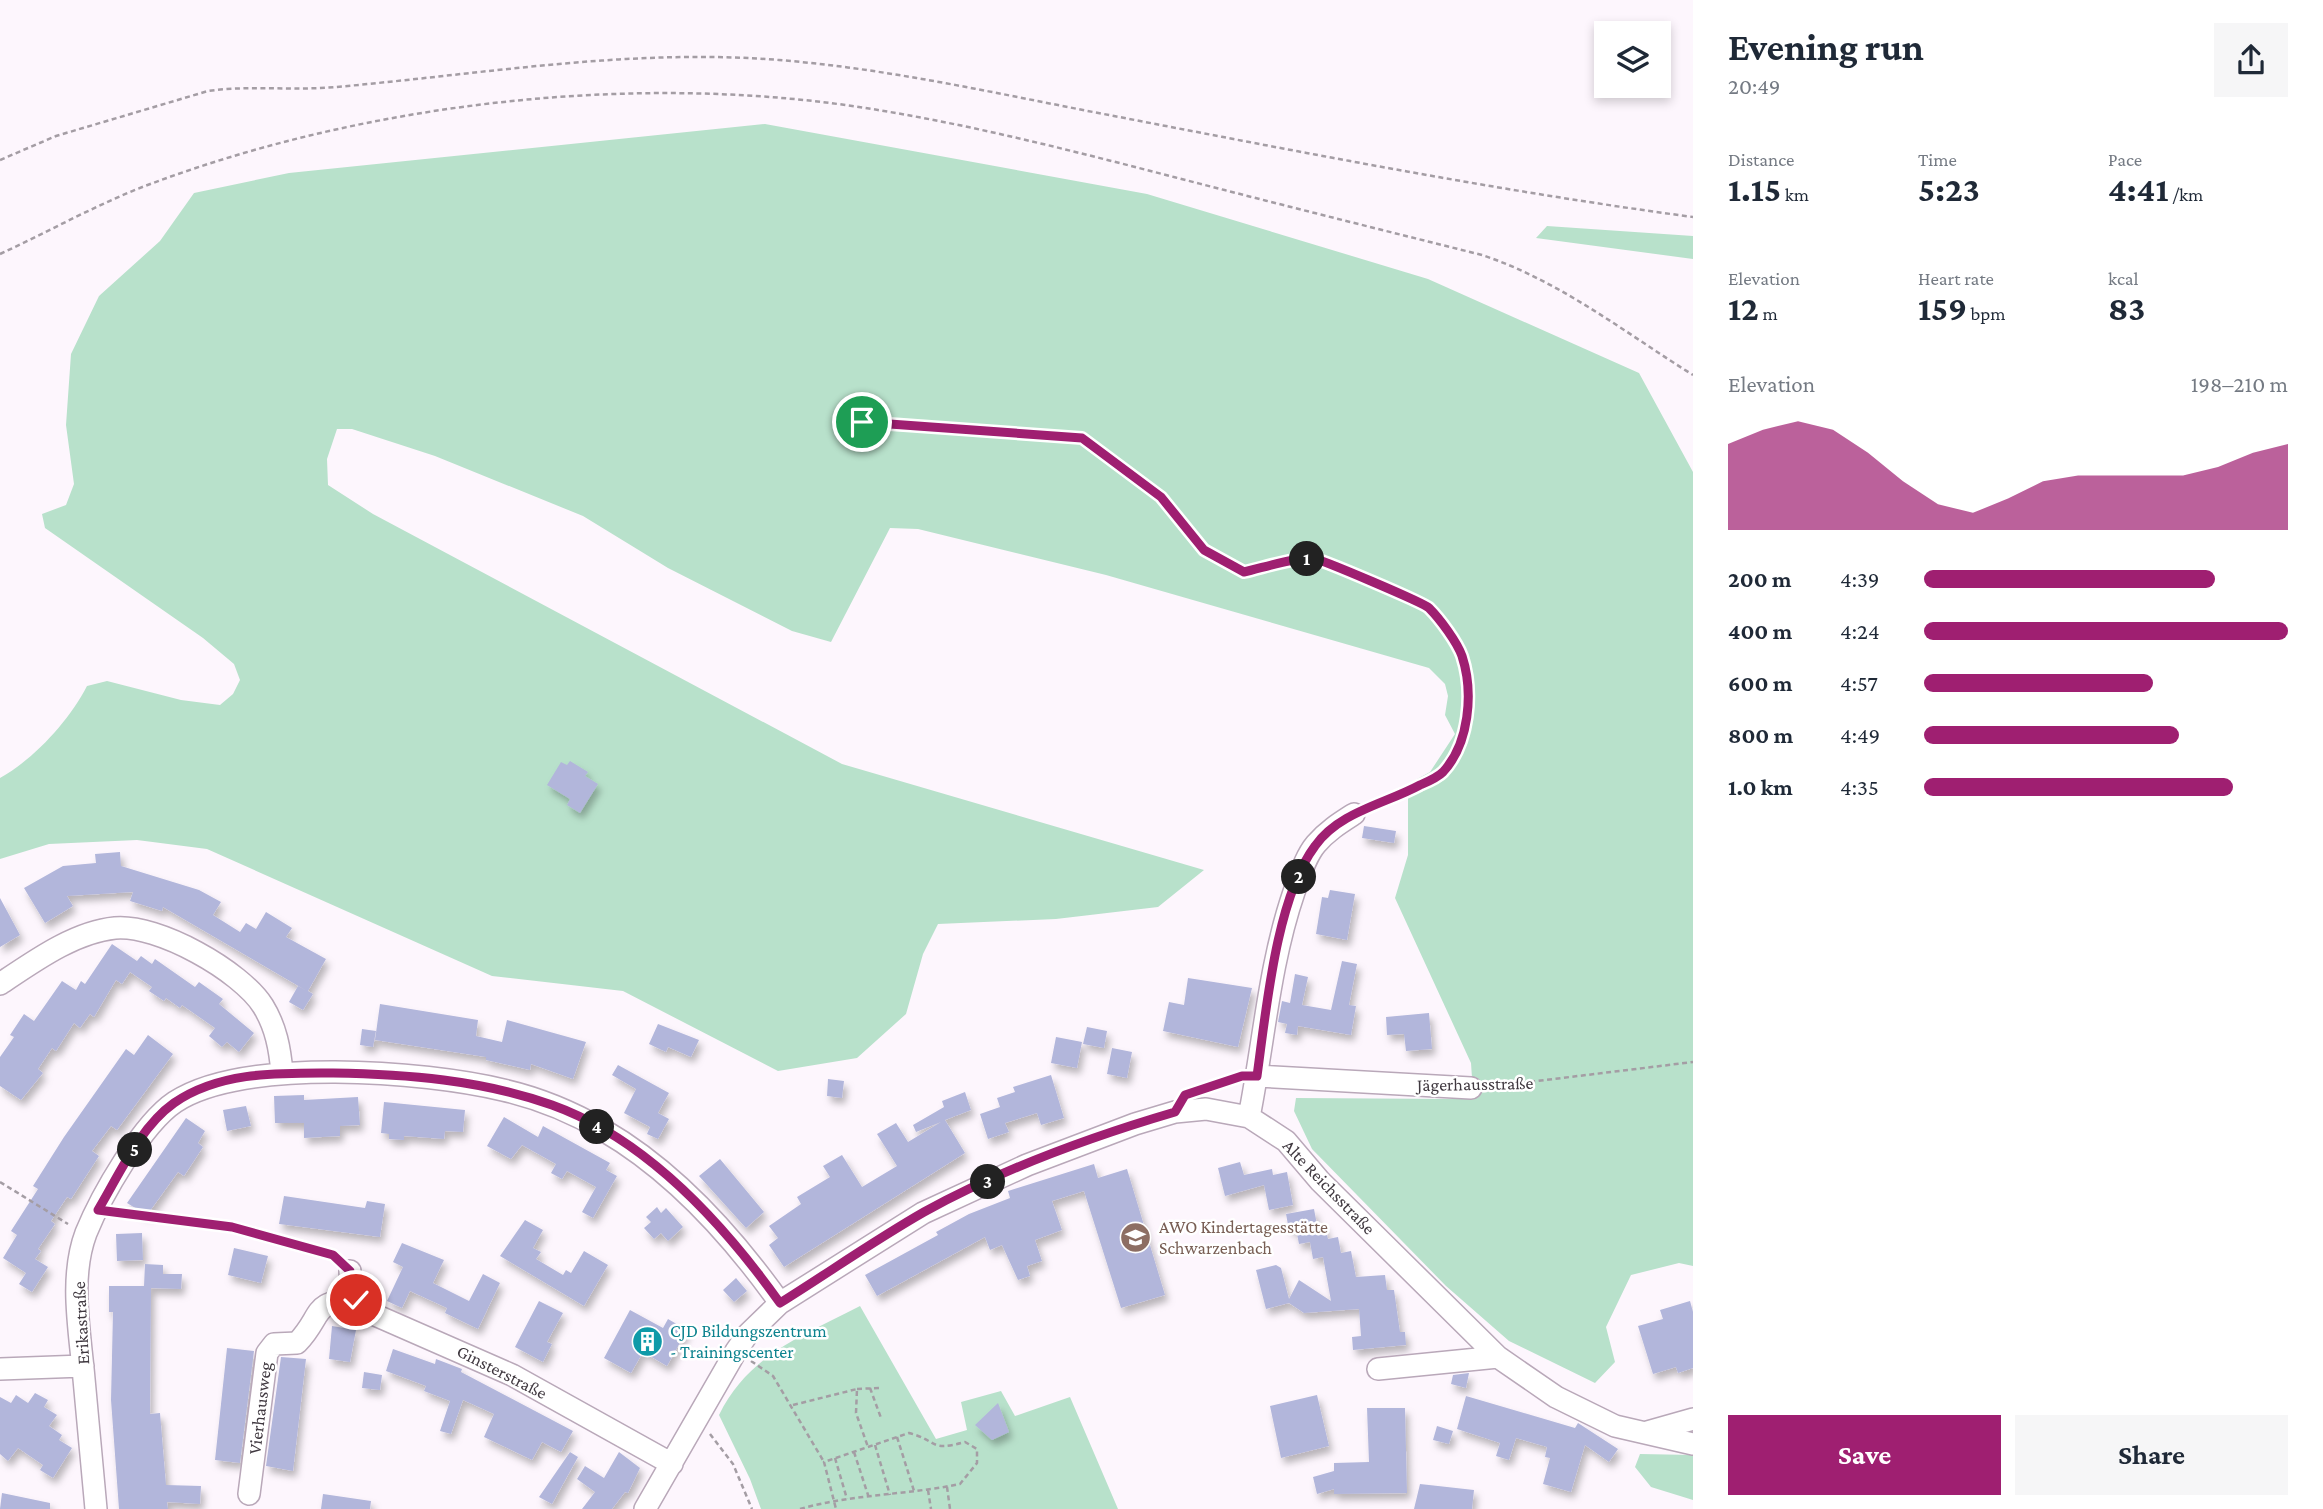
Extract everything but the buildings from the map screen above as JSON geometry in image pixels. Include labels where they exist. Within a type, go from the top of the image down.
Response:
[{"type":"street","points":[[1249,1117],[1270,978],[1283,922],[1301,872],[1314,846],[1331,829],[1354,814]]},
{"type":"street","points":[[0,984],[64,945],[115,928],[139,930],[172,941],[244,983],[262,1005],[274,1028],[282,1073]]},
{"type":"street","name":"Erikastraße","points":[[96,1509],[77,1297],[78,1262],[86,1233],[149,1129],[173,1104],[199,1089],[237,1077],[282,1073],[444,1080],[503,1090],[554,1105],[604,1130],[652,1163],[720,1227],[780,1303]]},
{"type":"street","name":"Jägerhausstraße","points":[[1257,1076],[1471,1088]]},
{"type":"street","name":"Alte Reichsstraße","points":[[645,1509],[736,1351],[747,1335],[780,1303],[923,1213],[1027,1165],[1175,1112],[1206,1109],[1249,1117],[1286,1141],[1320,1181],[1498,1357],[1556,1396],[1615,1426],[1693,1444]]},
{"type":"street","points":[[350,1271],[351,1289],[356,1300]]},
{"type":"street","name":"Ginsterstraße","points":[[356,1300],[366,1311],[512,1375],[672,1464]]},
{"type":"street","name":"Vierhausweg","points":[[249,1494],[267,1353],[274,1344],[297,1343],[309,1331],[319,1310],[330,1301],[356,1300]]},
{"type":"street","points":[[1378,1369],[1498,1357]]},
{"type":"street","points":[[0,1369],[83,1366]]},
{"type":"street","points":[[1641,1434],[1693,1419]]},
{"type":"path","points":[[0,160],[56,136],[208,91],[234,87],[331,88],[642,56],[698,55],[780,60],[884,72],[1480,186],[1693,217]]},
{"type":"path","points":[[0,254],[150,184],[233,157],[360,122],[492,104],[623,94],[707,94],[877,109],[1064,149],[1482,255],[1531,274],[1583,302],[1693,376]]},
{"type":"path","points":[[862,422],[1082,438],[1161,497],[1204,550],[1244,572],[1312,558],[1428,606],[1462,656],[1469,706],[1461,744],[1442,774],[1401,796],[1354,814]]},
{"type":"path","name":"Jägerhausstraße","points":[[1471,1088],[1520,1086],[1693,1062]]},
{"type":"path","points":[[1196,1091],[1242,1076],[1257,1076]]},
{"type":"path","points":[[0,1182],[86,1233]]},
{"type":"path","points":[[98,1210],[232,1227],[333,1255],[350,1271]]},
{"type":"path","points":[[736,1351],[773,1376],[792,1405],[824,1462],[836,1509]]},
{"type":"path","points":[[870,1388],[881,1419]]},
{"type":"path","points":[[792,1405],[857,1389],[879,1388]]},
{"type":"path","points":[[857,1389],[856,1412],[869,1447]]},
{"type":"path","points":[[697,1422],[718,1442],[733,1464],[752,1509]]},
{"type":"path","points":[[800,1509],[834,1499],[890,1496],[960,1484],[977,1463],[977,1449],[965,1442],[943,1448],[935,1447],[922,1437],[909,1433],[824,1462]]},
{"type":"path","points":[[897,1437],[914,1492]]},
{"type":"path","points":[[875,1445],[890,1496]]},
{"type":"path","points":[[854,1452],[869,1498]]},
{"type":"path","points":[[835,1458],[847,1499]]},
{"type":"path","points":[[947,1487],[950,1509]]},
{"type":"path","points":[[928,1490],[931,1509]]},
{"type":"green space","points":[[765,124],[1147,194],[1428,279],[1639,373],[1693,472],[1693,1266],[1679,1263],[1631,1275],[1606,1327],[1615,1362],[1595,1383],[1509,1341],[1446,1286],[1312,1149],[1294,1111],[1296,1098],[1455,1099],[1473,1093],[1471,1063],[1395,898],[1408,855],[1408,784],[1430,772],[1455,734],[1445,715],[1448,696],[1445,684],[1429,668],[1106,575],[918,529],[890,528],[831,642],[792,631],[668,568],[583,516],[435,456],[352,429],[337,429],[327,459],[328,485],[373,514],[842,764],[1204,870],[1158,907],[1056,919],[938,924],[923,954],[906,1014],[857,1058],[778,1071],[623,991],[492,976],[207,849],[137,840],[49,844],[0,859],[0,778],[25,761],[50,738],[87,686],[107,681],[181,700],[220,705],[233,694],[240,680],[234,664],[203,638],[45,528],[42,514],[66,505],[74,484],[66,425],[71,354],[99,296],[160,241],[194,193],[289,173]]},
{"type":"green space","points":[[1547,226],[1693,236],[1693,259],[1536,238]]},
{"type":"green space","points":[[860,1306],[936,1439],[967,1430],[961,1402],[1001,1391],[1015,1416],[1070,1397],[1118,1509],[761,1509],[750,1479],[719,1415],[731,1394],[762,1362],[798,1338]]},
{"type":"green space","points":[[1640,1454],[1693,1455],[1693,1500],[1651,1487],[1635,1467]]},
{"type":"place","name":"AWO Kindertagesstätte Schwarzenbach","points":[[1136,1237]]},
{"type":"place","name":"CJD Bildungszentrum - Trainingscenter","points":[[647,1341]]},
{"type":"route","points":[[356,1300],[351,1289],[350,1271],[333,1255],[232,1227],[98,1210],[149,1129],[173,1104],[199,1089],[237,1077],[282,1073],[341,1073],[444,1080],[503,1090],[554,1105],[604,1130],[652,1163],[720,1227],[780,1303],[923,1213],[969,1190],[1135,1124],[1175,1112],[1185,1095],[1242,1076],[1257,1076],[1270,978],[1283,922],[1301,872],[1314,846],[1331,829],[1354,814],[1401,796],[1442,774],[1461,744],[1469,706],[1462,656],[1428,606],[1312,558],[1244,572],[1204,550],[1161,497],[1082,438],[862,422]]}]
